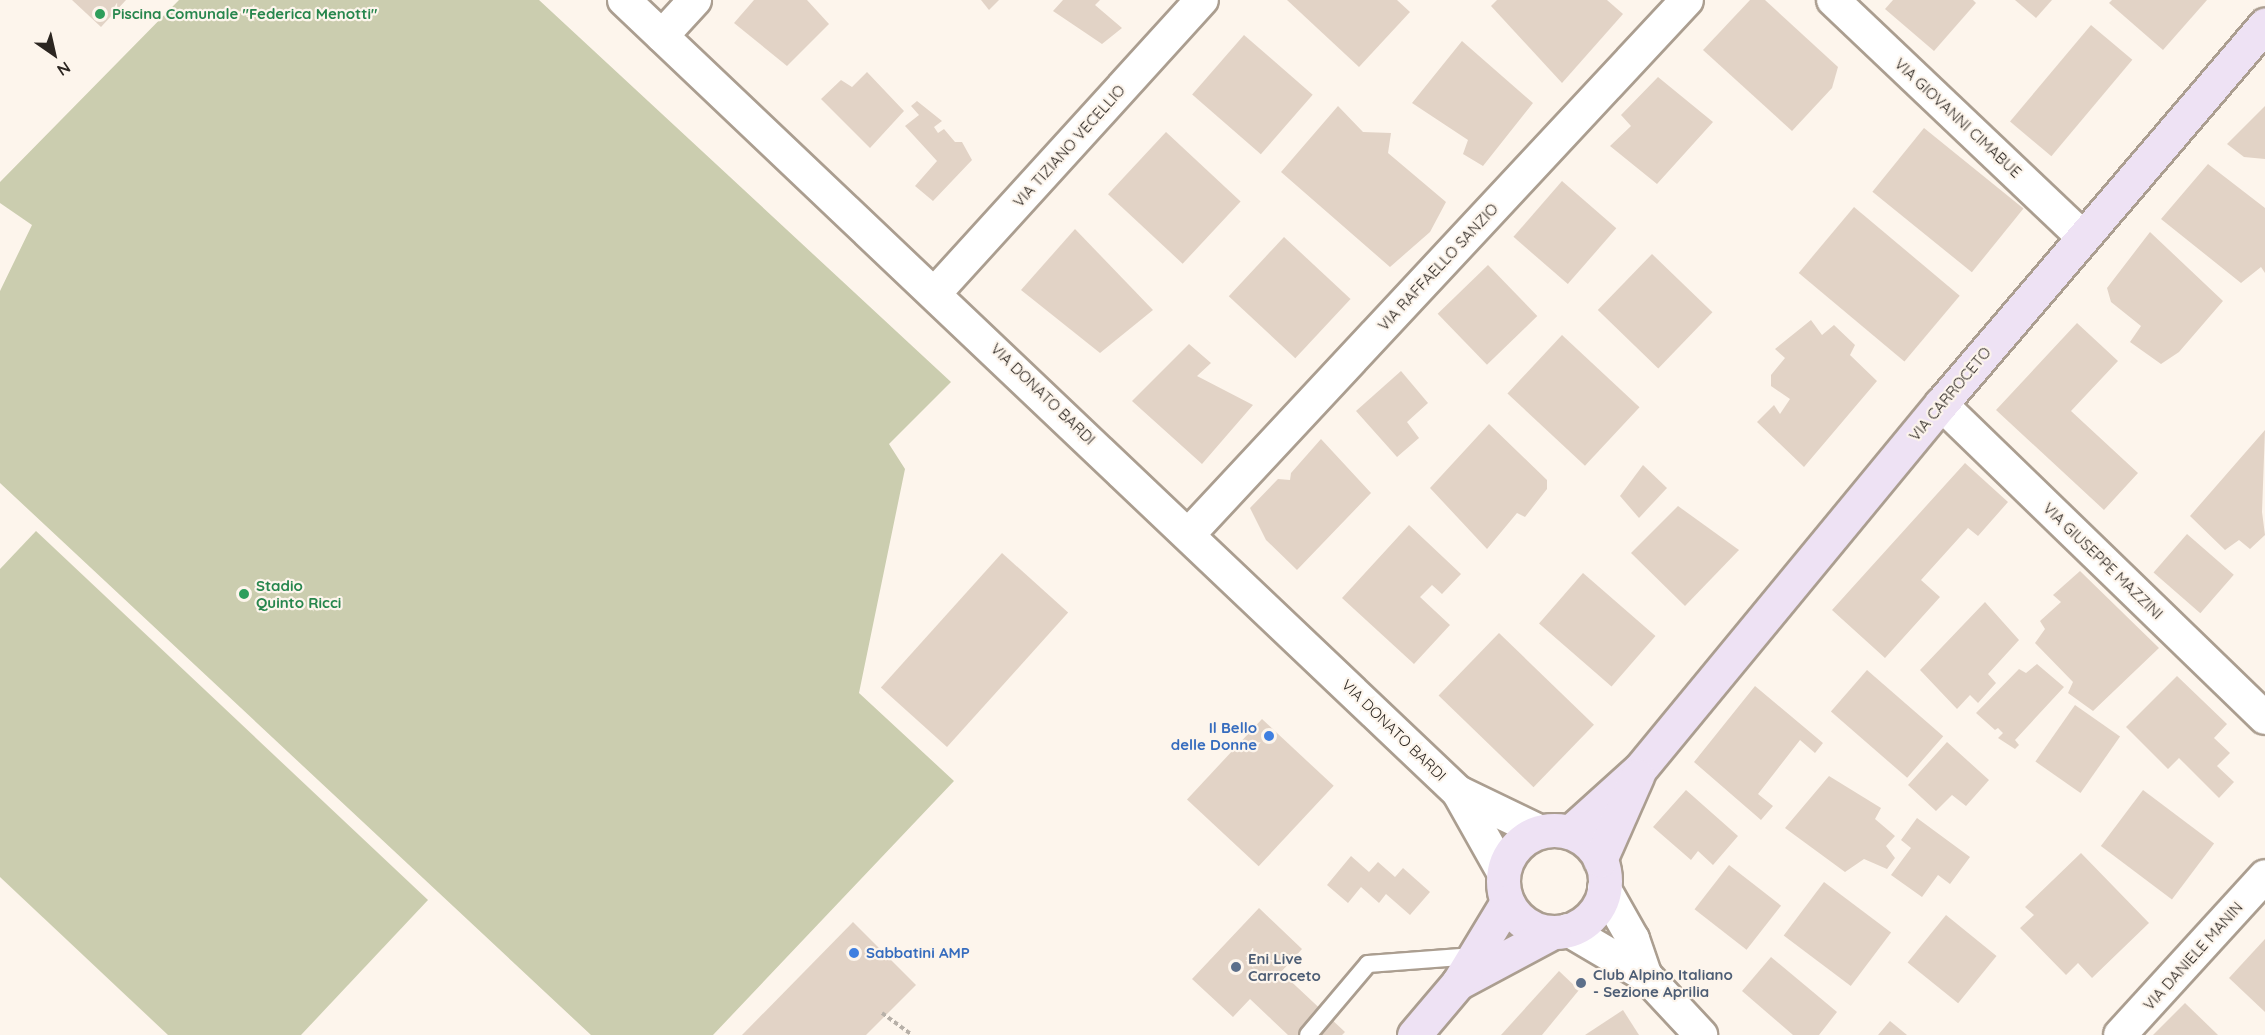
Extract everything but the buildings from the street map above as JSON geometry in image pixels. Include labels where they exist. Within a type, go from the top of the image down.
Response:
[{"type":"street","name":"VIA DONATO BARDI","points":[[624,0],[936,292],[1458,792],[1505,887]]},
{"type":"street","points":[[662,36],[695,0]]},
{"type":"street","name":"VIA TIZIANO VECELLIO","points":[[936,292],[1202,0]]},
{"type":"street","name":"VIA RAFFAELLO SANZIO","points":[[1189,534],[1687,0]]},
{"type":"street","name":"VIA GIOVANNI CIMABUE","points":[[1833,0],[2083,237]]},
{"type":"street","name":"VIA CARROCETO","points":[[1555,832],[1640,769],[1941,404],[2265,24]]},
{"type":"street","name":"VIA GIUSEPPE MAZZINI","points":[[1941,404],[2263,712]]},
{"type":"street","name":"VIA CARROCETO","points":[[1602,874],[1640,769]]},
{"type":"street","name":"VIA DONATO BARDI","points":[[1458,792],[1555,832]]},
{"type":"street","points":[[1413,1035],[1466,969],[1505,887],[1517,846],[1555,832],[1593,848],[1602,874],[1633,939],[1646,976],[1683,1022],[1701,1035]]},
{"type":"street","points":[[1466,969],[1561,931],[1593,914],[1602,874]]},
{"type":"street","name":"VIA DANIELE MANIN","points":[[2120,1035],[2265,876]]},
{"type":"street","points":[[1505,887],[1525,924],[1561,931],[1646,976]]},
{"type":"lane","points":[[1308,1035],[1368,964],[1466,969]]},
{"type":"path","points":[[882,1013],[912,1035]]},
{"type":"green space","name":"Stadio Quinto Ricci","points":[[179,0],[539,0],[951,382],[889,444],[905,469],[859,693],[954,781],[713,1035],[591,1035],[0,483],[0,291],[32,225],[0,203],[0,182]]},
{"type":"green space","points":[[36,531],[428,900],[301,1035],[168,1035],[0,877],[0,569]]},
{"type":"place","name":"Piscina Comunale \"Federica Menotti\"","points":[[100,14]]},
{"type":"place","name":"Stadio Quinto Ricci","points":[[244,594]]},
{"type":"place","name":"Il Bello delle Donne","points":[[1269,736]]},
{"type":"place","name":"Sabbatini AMP","points":[[854,953]]},
{"type":"place","name":"Eni Live Carroceto","points":[[1236,967]]},
{"type":"place","name":"Club Alpino Italiano - Sezione Aprilia","points":[[1581,983]]}]
